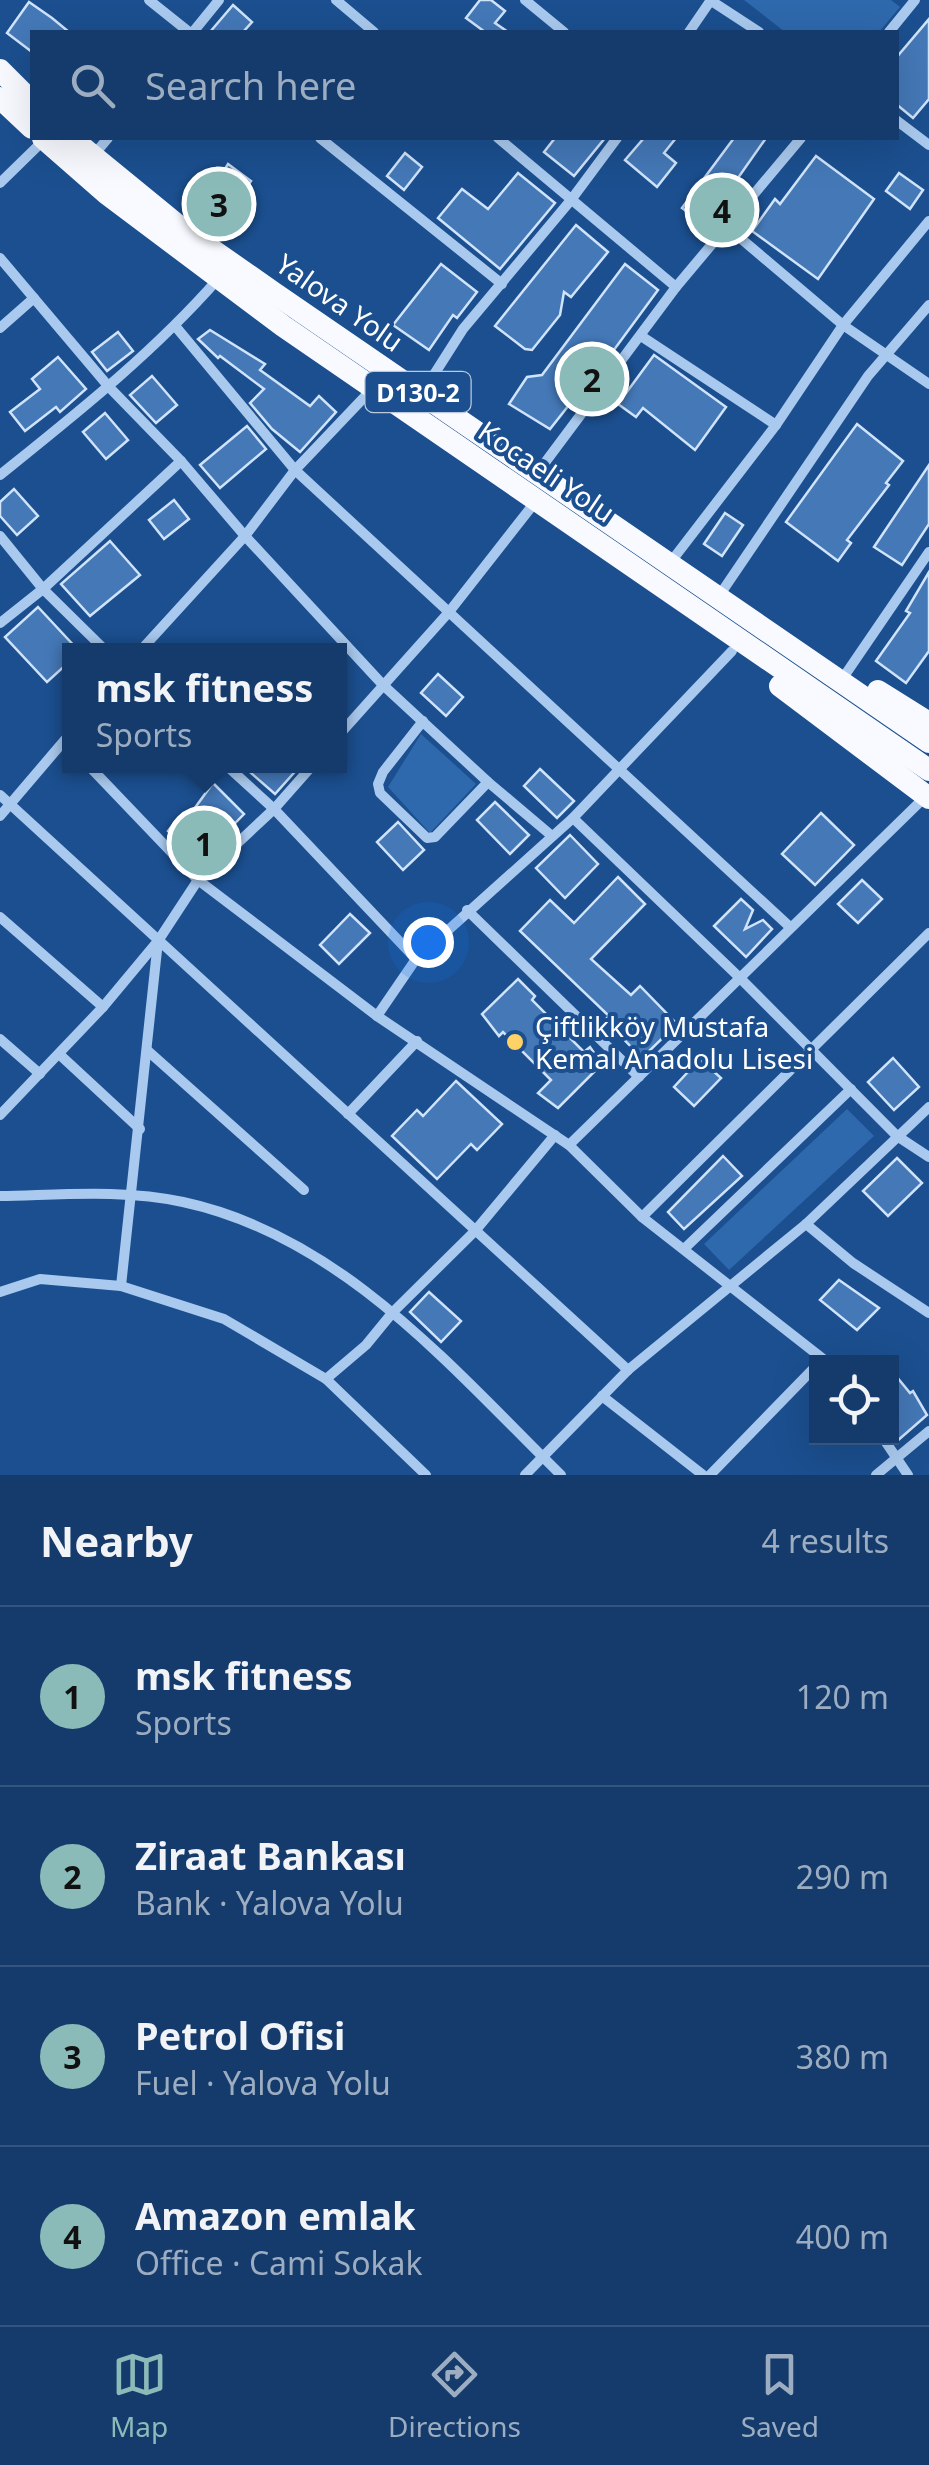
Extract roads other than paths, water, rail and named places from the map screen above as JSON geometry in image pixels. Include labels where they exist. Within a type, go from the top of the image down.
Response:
[{"type":"highway","points":[[0,70],[30,100]]},
{"type":"highway","name":"Kocaeli̇ Yolu","points":[[0,98],[30,126]]},
{"type":"highway","name":"Kocaeli̇ Yolu","points":[[46,140],[107,194],[218,279],[929,770]]},
{"type":"highway","name":"Yalova Yolu","points":[[73,140],[181,228],[538,472],[717,600],[929,742]]},
{"type":"highway","points":[[634,567],[732,651],[927,797]]},
{"type":"highway","points":[[773,636],[847,672],[929,723]]},
{"type":"street","points":[[149,0],[188,30]]},
{"type":"street","points":[[193,30],[220,0]]},
{"type":"street","points":[[336,0],[372,30]]},
{"type":"street","points":[[525,0],[562,30]]},
{"type":"street","points":[[691,30],[711,0],[755,30]]},
{"type":"street","points":[[891,30],[914,0]]},
{"type":"street","points":[[899,122],[929,145]]},
{"type":"street","points":[[0,183],[36,140]]},
{"type":"street","points":[[92,157],[106,140]]},
{"type":"street","points":[[322,140],[502,284]]},
{"type":"street","points":[[500,140],[676,287]]},
{"type":"street","points":[[421,395],[463,330],[616,140]]},
{"type":"street","points":[[538,472],[676,287],[800,140]]},
{"type":"street","points":[[669,564],[776,425],[844,324],[929,221]]},
{"type":"street","points":[[726,226],[844,324],[929,384]]},
{"type":"street","points":[[0,258],[109,387],[345,643]]},
{"type":"street","points":[[0,474],[109,387],[176,327],[218,279]]},
{"type":"street","points":[[0,328],[34,298]]},
{"type":"street","points":[[717,600],[886,354],[929,306]]},
{"type":"street","points":[[176,327],[296,470],[790,927]]},
{"type":"street","points":[[642,336],[776,425]]},
{"type":"street","points":[[147,643],[245,536],[296,470],[374,388]]},
{"type":"street","points":[[0,623],[44,589],[181,461]]},
{"type":"street","points":[[347,726],[449,612],[537,501]]},
{"type":"street","points":[[0,536],[44,589],[98,643]]},
{"type":"street","points":[[847,672],[929,552]]},
{"type":"street","points":[[347,645],[488,782],[552,836]]},
{"type":"street","points":[[377,1016],[416,958],[573,818],[732,651]]},
{"type":"street","points":[[423,721],[383,772],[378,784],[380,794],[427,838],[435,838],[488,782]]},
{"type":"street","points":[[0,816],[62,747]]},
{"type":"street","points":[[96,773],[198,880],[377,1016],[568,1145],[642,1217],[814,1355]]},
{"type":"street","points":[[234,773],[274,809],[416,958]]},
{"type":"street","points":[[0,1115],[158,941],[198,880],[274,809],[306,773]]},
{"type":"street","points":[[0,795],[628,1370]]},
{"type":"street","points":[[568,1145],[927,797]]},
{"type":"street","points":[[573,818],[812,1048],[897,1136],[929,1157]]},
{"type":"street","points":[[467,910],[640,1078]]},
{"type":"street","points":[[0,917],[103,1006]]},
{"type":"street","points":[[642,1217],[929,933]]},
{"type":"street","points":[[121,1286],[158,941]]},
{"type":"street","points":[[0,1039],[40,1074]]},
{"type":"street","points":[[348,1114],[416,1041]]},
{"type":"street","points":[[148,1051],[304,1190]]},
{"type":"street","points":[[59,1054],[140,1129]]},
{"type":"street","points":[[685,1248],[851,1088]]},
{"type":"street","points":[[525,1475],[628,1370],[806,1224],[929,1107]]},
{"type":"street","points":[[326,1379],[366,1346],[392,1312],[475,1231],[555,1135]]},
{"type":"street","points":[[0,1196],[132,1194],[185,1202],[270,1232],[347,1278],[392,1312],[561,1475]]},
{"type":"street","points":[[806,1224],[853,1263],[929,1312]]},
{"type":"street","points":[[0,1292],[40,1279],[121,1286],[224,1318],[326,1379],[426,1475]]},
{"type":"street","points":[[602,1396],[707,1475],[809,1375]]},
{"type":"street","points":[[876,1475],[929,1431]]},
{"type":"street","points":[[888,1445],[908,1475]]},
{"type":"place","name":"Petrol Ofisi","points":[[219,204]]},
{"type":"place","name":"Amazon emlak","points":[[722,210]]},
{"type":"place","name":"Ziraat Bankası","points":[[592,379]]},
{"type":"place","name":"msk fitness","points":[[204,843]]},
{"type":"place","name":"Çiftlikköy Mustafa Kemal Anadolu Lisesi","points":[[515,1042]]}]
